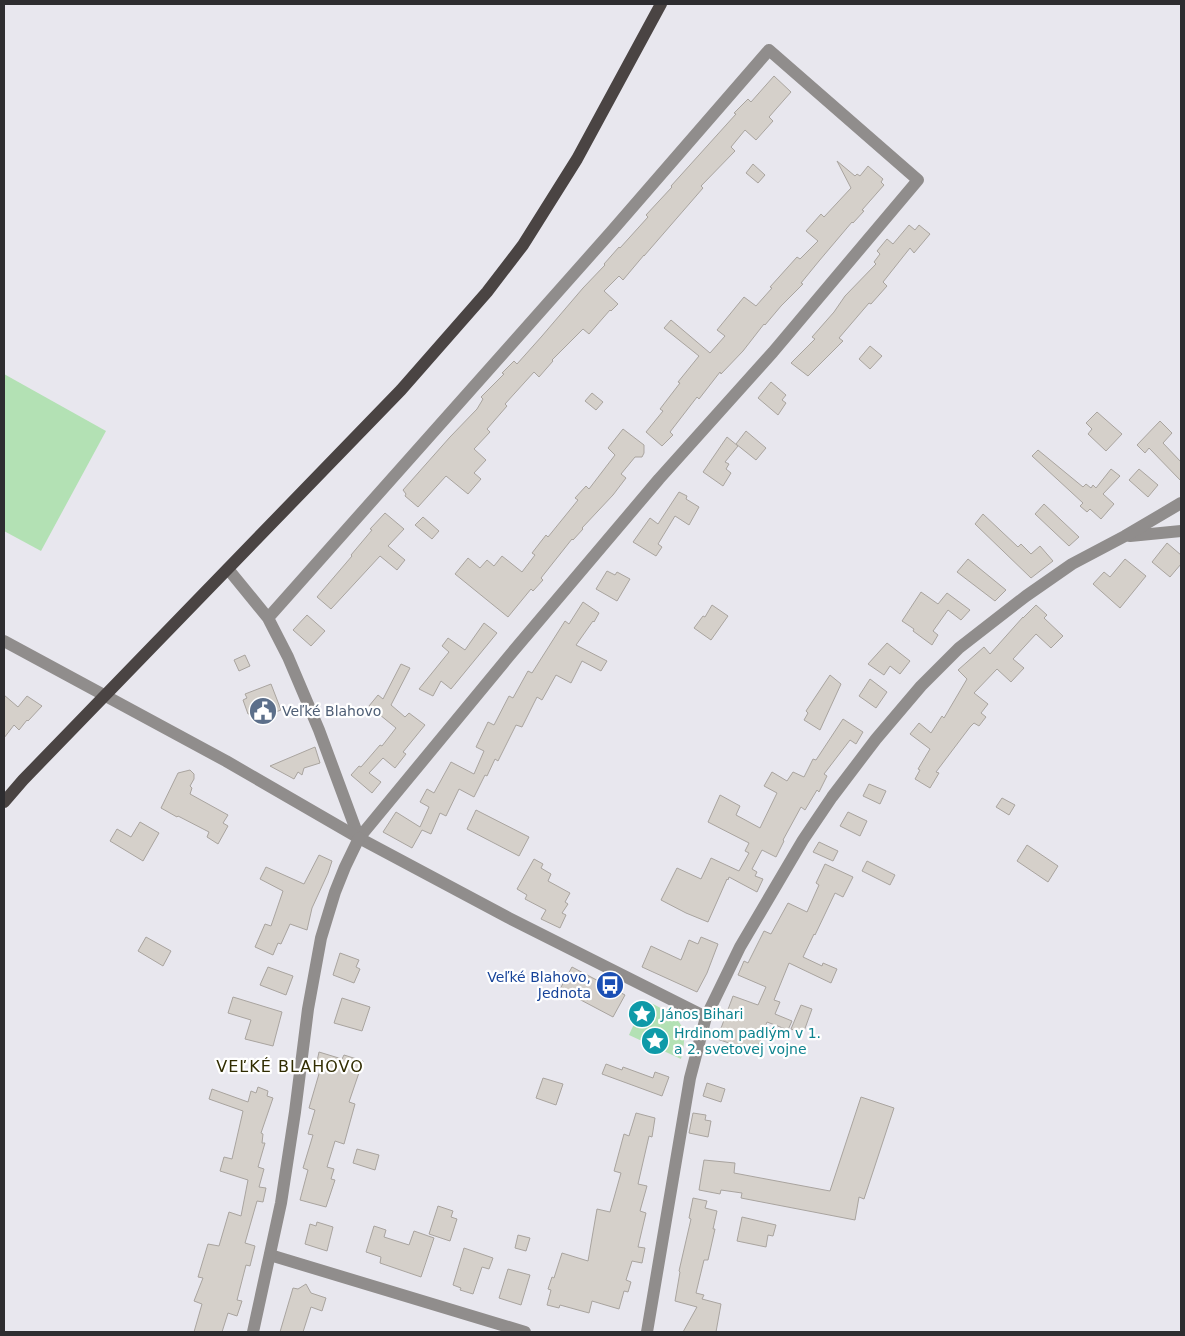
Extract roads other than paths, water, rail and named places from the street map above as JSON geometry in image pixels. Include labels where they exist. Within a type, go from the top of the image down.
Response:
[{"type":"main road","points":[[4,802],[401,390],[487,292],[523,245],[577,159],[661,4]]},
{"type":"street","points":[[253,1332],[281,1203],[308,1009],[322,938],[335,892],[359,838],[516,647],[659,479],[773,352],[918,180],[769,50],[604,240],[268,618]]},
{"type":"street","points":[[647,1332],[690,1078],[706,1017],[740,947],[803,840],[832,797],[876,739],[920,686],[959,648],[1026,596],[1072,564],[1181,503]]},
{"type":"street","points":[[1125,536],[1181,531]]},
{"type":"street","points":[[228,569],[268,618],[288,657],[319,730],[359,838]]},
{"type":"street","points":[[4,641],[226,761],[359,838],[509,918],[706,1017]]},
{"type":"street","points":[[270,1255],[525,1332]]},
{"type":"place","name":"Veľké Blahovo","points":[[263,711]]},
{"type":"place","name":"Veľké Blahovo, Jednota","points":[[610,985]]},
{"type":"place","name":"János Bihari","points":[[642,1014]]},
{"type":"place","name":"Hrdinom padlým v 1. a 2. svetovej vojne","points":[[655,1041]]},
{"type":"district","name":"VEĽKÉ BLAHOVO","points":[[290,1066]]}]
